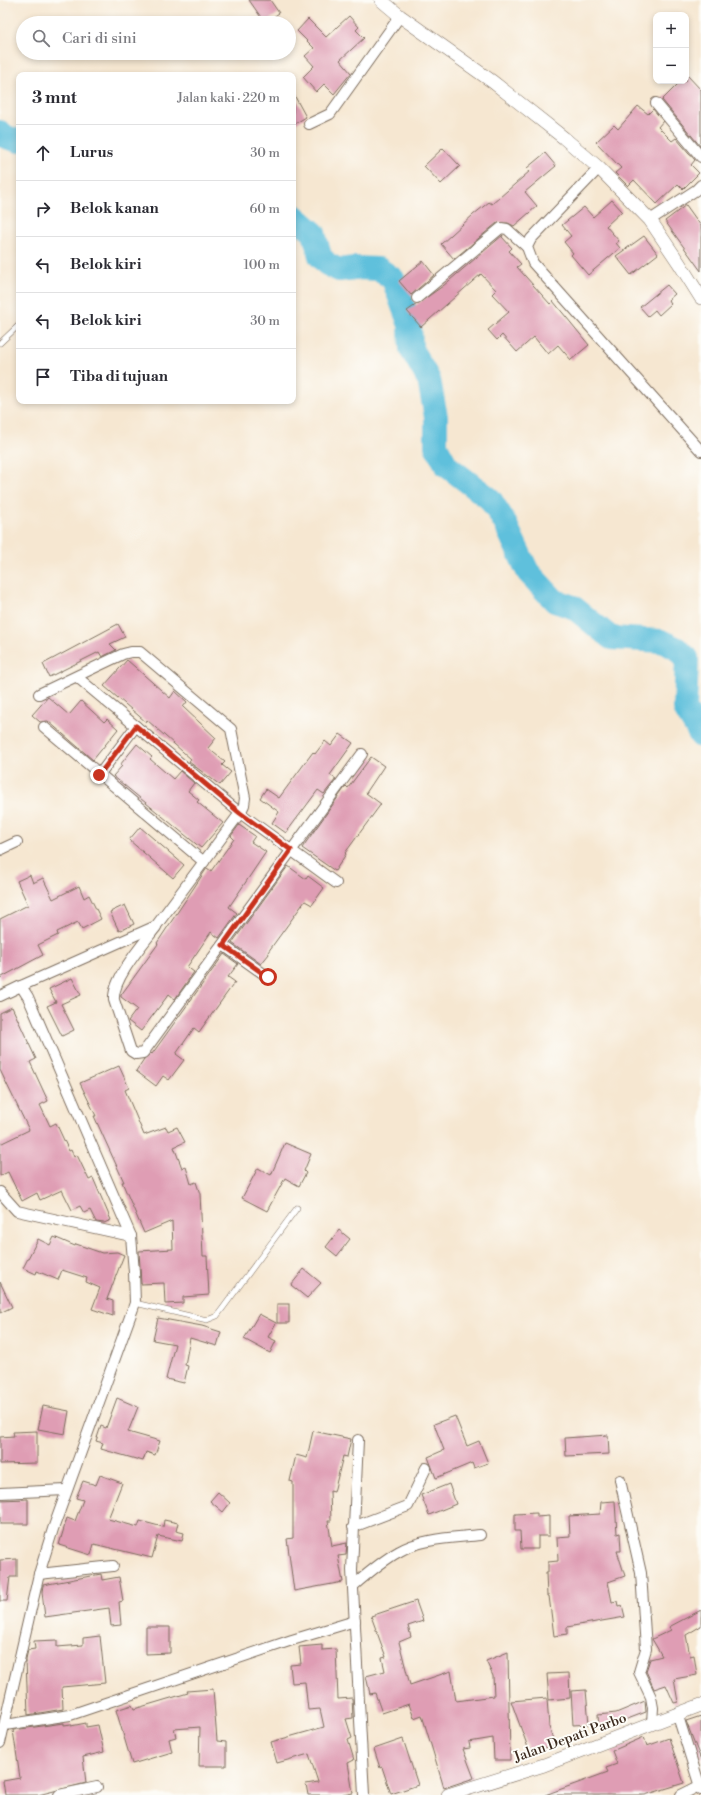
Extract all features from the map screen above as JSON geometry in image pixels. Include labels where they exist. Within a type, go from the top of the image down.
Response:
[{"type":"street","points":[[380,0],[400,16],[493,82],[564,138],[599,168],[650,220],[680,263],[701,298]]},
{"type":"street","points":[[309,124],[330,114],[400,16]]},
{"type":"street","points":[[656,103],[701,157]]},
{"type":"street","points":[[527,247],[531,239],[599,168]]},
{"type":"street","points":[[650,220],[696,190],[701,185]]},
{"type":"street","points":[[418,298],[501,228],[507,228],[527,247],[533,263],[701,451]]},
{"type":"street","points":[[39,694],[122,654],[140,652],[228,725],[233,734],[245,802],[240,813],[156,926],[123,974],[113,993],[131,1051],[136,1054],[143,1053],[362,754]]},
{"type":"street","points":[[77,677],[240,813],[336,883]]},
{"type":"street","points":[[99,775],[136,726]]},
{"type":"street","points":[[44,727],[99,775],[204,862]]},
{"type":"street","points":[[0,850],[17,842]]},
{"type":"street","points":[[0,996],[156,926]]},
{"type":"street","points":[[223,945],[268,977]]},
{"type":"street","points":[[0,1742],[39,1574],[66,1490],[135,1303],[131,1236],[28,997],[21,986]]},
{"type":"street","points":[[0,1192],[17,1210],[131,1236]]},
{"type":"street","points":[[358,1440],[353,1527],[353,1586],[364,1795]]},
{"type":"street","points":[[353,1527],[408,1506],[426,1468]]},
{"type":"street","points":[[620,1480],[641,1573],[646,1649],[639,1672],[651,1697],[653,1708],[652,1723]]},
{"type":"street","points":[[0,1494],[66,1490]]},
{"type":"street","points":[[353,1586],[388,1558],[408,1547],[444,1539],[480,1535]]},
{"type":"street","points":[[39,1574],[113,1566]]},
{"type":"street","points":[[4,1725],[70,1716],[292,1640],[355,1621]]},
{"type":"street","name":"Jalan Depati Parbo","points":[[448,1795],[544,1765],[701,1705]]},
{"type":"street","points":[[677,1713],[700,1787],[681,1795]]},
{"type":"street","points":[[59,1795],[97,1787]]},
{"type":"lane","points":[[0,343],[16,328]]},
{"type":"lane","points":[[135,1303],[206,1320],[217,1316],[297,1208]]},
{"type":"building","points":[[249,0],[270,0],[279,13],[275,16],[260,16]]},
{"type":"building","points":[[349,16],[359,27],[356,30],[364,38],[340,60],[351,73],[334,94],[324,84],[316,92],[303,77],[314,66],[305,56],[314,48],[297,31],[308,19],[326,37]]},
{"type":"building","points":[[689,77],[701,90],[701,147],[662,100],[678,84],[689,84]]},
{"type":"building","points":[[296,99],[306,117],[296,123]]},
{"type":"building","points":[[638,106],[648,114],[653,109],[663,121],[658,127],[672,141],[676,138],[695,160],[691,165],[699,173],[683,189],[678,184],[657,204],[634,180],[628,186],[615,173],[621,168],[596,142],[614,125],[618,129]]},
{"type":"building","points":[[443,148],[460,166],[441,184],[424,166]]},
{"type":"building","points":[[545,153],[556,166],[525,192],[537,206],[514,226],[508,223],[497,223],[454,259],[441,244],[473,215],[489,202],[492,204],[530,171],[527,168]]},
{"type":"building","points":[[612,200],[622,211],[606,226],[619,241],[616,243],[620,248],[588,275],[571,255],[573,253],[564,242],[571,236],[562,225],[584,207],[593,217]]},
{"type":"building","points":[[686,205],[701,226],[701,271],[665,221]]},
{"type":"building","points":[[503,235],[502,237],[512,248],[509,251],[521,264],[517,267],[550,304],[553,301],[589,345],[571,360],[558,345],[548,354],[534,337],[517,352],[502,335],[497,340],[488,330],[509,312],[492,294],[496,290],[481,274],[421,327],[407,311],[443,286]]},
{"type":"building","points":[[644,236],[658,254],[631,275],[616,256]]},
{"type":"building","points":[[423,261],[434,275],[411,295],[399,281]]},
{"type":"building","points":[[667,285],[675,294],[668,300],[671,304],[659,315],[655,310],[648,316],[640,307]]},
{"type":"building","points":[[118,624],[125,637],[110,644],[116,650],[102,657],[99,652],[49,677],[43,664]]},
{"type":"building","points":[[127,660],[170,698],[175,691],[187,702],[183,707],[216,738],[208,748],[225,762],[222,765],[231,772],[220,785],[189,762],[191,759],[147,720],[146,722],[104,686]]},
{"type":"building","points":[[48,697],[69,715],[81,701],[104,722],[107,719],[118,729],[93,760],[48,721],[40,722],[32,715]]},
{"type":"building","points":[[340,734],[353,743],[330,775],[336,779],[324,794],[318,790],[286,833],[272,823],[279,812],[260,798],[266,789],[279,798],[313,752],[315,754],[325,741],[331,746]]},
{"type":"building","points":[[137,744],[152,757],[150,759],[173,779],[180,771],[194,783],[188,791],[199,800],[197,802],[223,823],[201,848],[113,776]]},
{"type":"building","points":[[371,757],[384,766],[366,793],[381,804],[345,853],[346,854],[335,871],[302,848],[346,786],[348,788]]},
{"type":"building","points":[[239,825],[255,836],[251,842],[266,852],[229,907],[237,913],[219,938],[211,932],[187,967],[194,972],[175,999],[169,994],[141,1031],[128,1021],[137,1009],[121,997],[121,995],[158,944],[157,943],[207,868],[211,871],[234,839],[231,836]]},
{"type":"building","points":[[140,827],[184,865],[173,878],[129,840]]},
{"type":"building","points":[[288,866],[306,879],[308,876],[324,888],[312,905],[305,901],[261,964],[232,943]]},
{"type":"building","points":[[30,875],[33,883],[43,878],[53,899],[79,886],[84,898],[89,895],[101,919],[82,929],[78,922],[57,932],[58,935],[38,945],[43,955],[0,978],[0,919],[28,905],[17,881]]},
{"type":"building","points":[[125,905],[134,924],[119,931],[110,912]]},
{"type":"building","points":[[224,954],[238,964],[228,977],[235,982],[199,1032],[194,1028],[176,1054],[184,1060],[169,1080],[163,1076],[156,1086],[136,1071],[144,1059],[151,1053],[152,1054]]},
{"type":"building","points":[[72,978],[81,995],[61,1004],[74,1030],[62,1036],[47,1006],[56,1002],[49,989]]},
{"type":"building","points":[[12,1007],[36,1059],[30,1062],[48,1101],[40,1105],[50,1126],[56,1123],[69,1151],[71,1150],[74,1157],[77,1155],[89,1180],[93,1178],[111,1220],[104,1223],[96,1222],[90,1210],[84,1213],[80,1206],[72,1210],[62,1190],[40,1200],[37,1193],[22,1201],[8,1172],[0,1176],[0,1144],[29,1130],[0,1070],[0,1013]]},
{"type":"building","points":[[119,1066],[129,1088],[125,1090],[144,1135],[166,1127],[168,1131],[177,1127],[185,1142],[174,1147],[182,1168],[186,1167],[191,1184],[196,1182],[200,1194],[203,1256],[207,1256],[209,1295],[183,1297],[183,1303],[165,1304],[164,1283],[141,1284],[139,1251],[173,1249],[172,1221],[144,1233],[122,1182],[124,1182],[94,1116],[96,1116],[80,1083]]},
{"type":"building","points":[[285,1143],[311,1154],[304,1171],[306,1173],[299,1186],[285,1178],[267,1211],[242,1198],[258,1168],[271,1175]]},
{"type":"building","points":[[339,1230],[350,1239],[337,1256],[326,1247]]},
{"type":"building","points":[[54,1237],[75,1246],[76,1244],[102,1253],[117,1252],[124,1255],[107,1299],[113,1301],[113,1316],[92,1309],[100,1288],[86,1282],[87,1278],[62,1270],[58,1280],[37,1271],[36,1274],[23,1268],[38,1239],[50,1245]]},
{"type":"building","points":[[304,1269],[321,1283],[307,1298],[291,1285]]},
{"type":"building","points":[[0,1282],[12,1307],[0,1313]]},
{"type":"building","points":[[277,1304],[289,1304],[289,1323],[277,1323]]},
{"type":"building","points":[[259,1314],[276,1323],[268,1337],[276,1341],[270,1353],[244,1339]]},
{"type":"building","points":[[158,1318],[202,1326],[221,1332],[217,1346],[190,1338],[185,1365],[188,1366],[184,1383],[166,1379],[175,1344],[153,1340]]},
{"type":"building","points":[[117,1398],[138,1407],[128,1432],[160,1441],[155,1455],[146,1452],[143,1461],[101,1449],[103,1443],[96,1441],[101,1426],[106,1428]]},
{"type":"building","points":[[43,1406],[69,1411],[65,1434],[38,1429]]},
{"type":"building","points":[[455,1416],[467,1446],[479,1441],[488,1463],[474,1468],[472,1463],[436,1478],[428,1457],[444,1450],[434,1424]]},
{"type":"building","points":[[37,1431],[37,1463],[0,1464],[0,1437],[14,1436],[13,1432]]},
{"type":"building","points":[[313,1431],[351,1439],[347,1457],[343,1456],[334,1492],[330,1491],[331,1521],[328,1521],[332,1546],[347,1543],[346,1555],[338,1556],[343,1582],[294,1591],[287,1539],[293,1538],[293,1482],[290,1481],[296,1455],[307,1458]]},
{"type":"building","points":[[608,1435],[609,1454],[566,1456],[565,1438]]},
{"type":"building","points":[[100,1475],[122,1483],[108,1519],[138,1527],[140,1521],[163,1527],[164,1520],[178,1523],[176,1531],[184,1533],[182,1541],[158,1536],[152,1558],[94,1544],[91,1555],[59,1545],[67,1518],[75,1521],[83,1500],[76,1498],[83,1481],[96,1485]]},
{"type":"building","points":[[449,1484],[456,1504],[429,1515],[421,1495]]},
{"type":"building","points":[[218,1492],[230,1503],[223,1512],[210,1501]]},
{"type":"building","points":[[28,1499],[28,1524],[0,1524],[0,1500]]},
{"type":"building","points":[[615,1501],[617,1534],[620,1533],[621,1551],[617,1551],[625,1576],[608,1582],[612,1602],[617,1601],[618,1606],[622,1605],[625,1617],[567,1627],[567,1634],[554,1636],[549,1596],[547,1596],[546,1573],[548,1573],[548,1562],[558,1561],[557,1537],[570,1536],[569,1516],[600,1514],[601,1502]]},
{"type":"building","points":[[537,1513],[537,1517],[549,1516],[549,1536],[538,1536],[538,1549],[521,1549],[520,1531],[515,1531],[515,1514]]},
{"type":"building","points":[[17,1559],[17,1577],[10,1577],[7,1601],[0,1601],[0,1560]]},
{"type":"building","points":[[101,1574],[102,1580],[119,1577],[123,1601],[119,1602],[121,1625],[111,1626],[109,1608],[45,1617],[42,1592],[43,1585]]},
{"type":"building","points":[[416,1601],[423,1621],[408,1626],[411,1637],[399,1642],[410,1685],[451,1671],[456,1701],[494,1696],[493,1676],[486,1661],[508,1652],[510,1760],[494,1760],[493,1738],[469,1742],[470,1748],[463,1749],[474,1778],[444,1788],[422,1715],[414,1718],[409,1704],[382,1713],[375,1693],[370,1694],[366,1676],[385,1671],[382,1658],[386,1657],[371,1616]]},
{"type":"building","points":[[701,1610],[701,1626],[686,1635],[690,1656],[694,1655],[697,1675],[674,1679],[678,1702],[674,1703],[666,1685],[654,1689],[646,1671],[650,1659],[662,1656],[652,1639],[671,1630],[669,1627]]},
{"type":"building","points":[[146,1627],[170,1627],[170,1653],[146,1654]]},
{"type":"building","points":[[100,1636],[105,1683],[62,1687],[63,1709],[28,1715],[26,1659],[28,1650],[35,1649],[34,1641],[57,1640],[57,1647],[83,1645],[83,1638]]},
{"type":"building","points":[[322,1645],[322,1650],[336,1649],[338,1699],[352,1698],[353,1718],[346,1719],[352,1738],[348,1740],[354,1760],[348,1763],[353,1793],[343,1795],[308,1795],[306,1784],[318,1782],[309,1754],[277,1763],[271,1742],[324,1727],[320,1709],[308,1710],[305,1682],[292,1683],[290,1665],[301,1664],[299,1647]]},
{"type":"building","points":[[569,1673],[570,1698],[549,1700],[547,1674]]},
{"type":"building","points":[[213,1689],[217,1741],[226,1742],[226,1766],[199,1766],[200,1727],[174,1729],[176,1737],[169,1739],[172,1752],[132,1764],[116,1710],[132,1705],[134,1709],[188,1693],[187,1691]]},
{"type":"building","points":[[586,1690],[589,1724],[573,1725],[571,1691]]},
{"type":"building","points":[[547,1698],[549,1727],[555,1745],[530,1753],[511,1701]]},
{"type":"building","points":[[645,1701],[646,1712],[617,1723],[617,1726],[599,1728],[598,1715],[616,1713]]},
{"type":"building","points":[[701,1716],[701,1760],[686,1721]]},
{"type":"building","points":[[64,1723],[64,1725],[71,1724],[71,1726],[86,1723],[86,1727],[98,1725],[104,1752],[83,1757],[86,1783],[38,1795],[5,1795],[3,1781],[20,1778],[13,1730]]},
{"type":"building","points":[[644,1737],[647,1746],[669,1738],[684,1783],[645,1795],[545,1795],[608,1772],[606,1768],[617,1764],[612,1751]]},
{"type":"building","points":[[403,1739],[418,1785],[391,1794],[374,1749]]},
{"type":"waterway","points":[[0,132],[6,137],[16,140]]},
{"type":"waterway","points":[[296,218],[314,233],[320,256],[327,264],[339,270],[355,268],[379,269],[393,279],[410,325],[411,349],[429,380],[436,417],[436,446],[447,466],[490,499],[504,521],[528,572],[555,601],[573,607],[611,638],[661,641],[676,648],[687,658],[685,709],[701,736]]},
{"type":"route","points":[[99,775],[136,726],[240,813],[291,850],[223,945],[268,977]]}]
